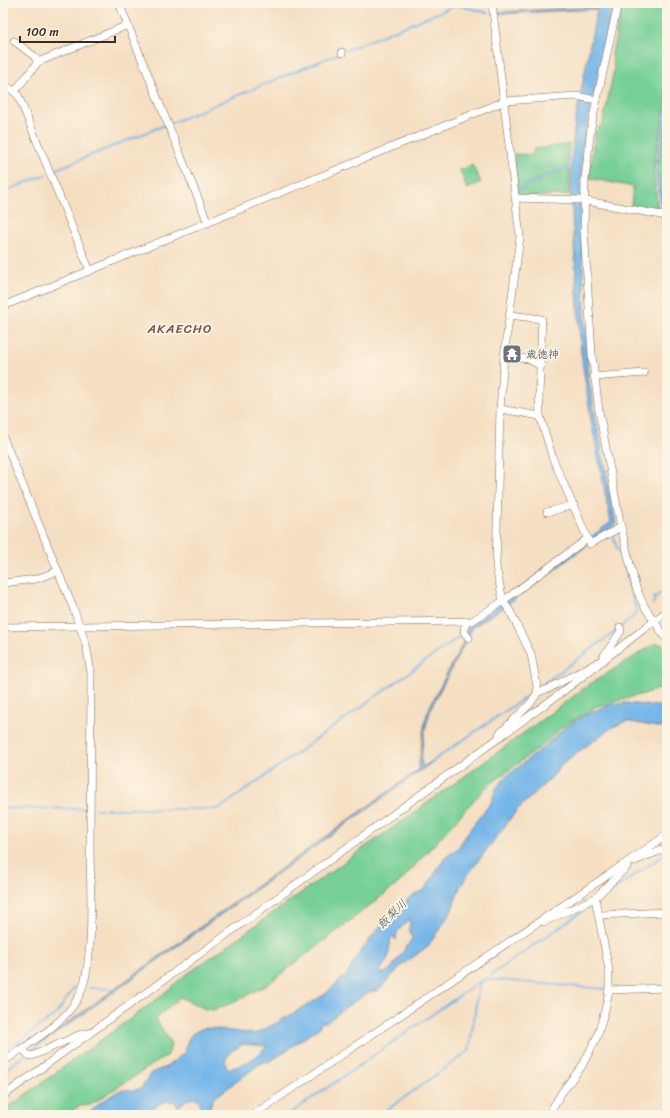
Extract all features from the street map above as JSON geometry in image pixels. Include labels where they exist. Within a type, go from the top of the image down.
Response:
[{"type":"street","points":[[119,3],[208,223]]},
{"type":"street","points":[[492,3],[520,237],[504,356],[500,410],[496,566],[504,603],[529,649],[538,692]]},
{"type":"street","points":[[618,3],[596,100],[587,154],[583,200],[594,378],[622,527],[636,588],[644,606],[667,640]]},
{"type":"street","points":[[15,91],[38,62],[128,25]]},
{"type":"street","points":[[14,41],[34,56],[38,62]]},
{"type":"street","points":[[3,83],[15,91],[90,271]]},
{"type":"street","points":[[3,306],[504,101],[579,96],[596,100]]},
{"type":"street","points":[[515,198],[583,200],[667,216]]},
{"type":"street","points":[[510,315],[542,319],[541,366],[538,395],[540,416],[553,459],[574,505],[588,541],[593,544],[622,527]]},
{"type":"street","points":[[504,356],[528,359],[541,366]]},
{"type":"street","points":[[594,378],[644,373]]},
{"type":"street","points":[[500,410],[540,416]]},
{"type":"street","points":[[3,437],[88,649],[91,673],[90,914],[88,966],[81,993],[68,1012],[54,1025],[3,1062]]},
{"type":"street","points":[[547,512],[574,505]]},
{"type":"street","points":[[3,627],[466,621],[476,619],[504,603],[588,541]]},
{"type":"street","points":[[3,583],[36,580],[58,571]]},
{"type":"street","points":[[3,1096],[498,739],[603,661],[667,611]]},
{"type":"street","points":[[466,621],[466,635]]},
{"type":"street","points":[[498,739],[498,735],[530,704],[538,692],[548,689],[603,661],[620,628]]},
{"type":"street","points":[[253,1115],[667,835]]},
{"type":"street","points":[[627,862],[634,862],[667,848]]},
{"type":"street","points":[[538,922],[545,922],[595,898],[626,867],[627,862]]},
{"type":"street","points":[[548,1115],[582,1066],[597,1037],[609,990],[609,970],[600,915],[595,898]]},
{"type":"street","points":[[600,915],[667,912]]},
{"type":"street","points":[[609,990],[667,988]]},
{"type":"street","points":[[22,1048],[28,1055],[32,1056],[78,1035],[89,1034]]},
{"type":"green space","points":[[622,3],[667,3],[667,99],[653,169],[658,210],[631,205],[633,187],[589,178],[595,132],[603,123],[614,69],[612,54]]},
{"type":"green space","points":[[667,118],[667,212],[663,210],[657,169]]},
{"type":"green space","points":[[569,144],[568,166],[534,180],[517,189],[514,154],[533,155],[534,149]]},
{"type":"green space","points":[[472,165],[481,182],[467,189],[460,170]]},
{"type":"green space","points":[[567,168],[569,169],[569,195],[518,197],[517,191]]},
{"type":"green space","points":[[656,643],[662,644],[667,650],[667,686],[647,693],[597,706],[561,728],[544,744],[485,788],[399,883],[268,984],[235,1002],[213,1010],[205,1009],[180,997],[156,1019],[171,1044],[168,1055],[90,1105],[80,1106],[65,1115],[3,1115],[3,1111],[156,1000],[183,977],[476,768],[590,684]]},
{"type":"water","points":[[598,3],[614,3],[583,142],[580,207],[588,376],[616,524],[504,607],[473,627],[431,708],[429,715],[425,730],[422,767],[438,758],[29,1053],[27,1052],[418,770],[425,720],[430,706],[467,635],[466,631],[472,624],[611,522],[591,420],[581,353],[571,198],[571,162],[575,122],[597,9],[497,14],[497,12],[596,7]]},
{"type":"water","points":[[625,703],[667,706],[667,729],[626,721],[611,728],[563,763],[553,776],[517,810],[472,869],[460,887],[451,912],[428,946],[401,966],[379,990],[369,992],[327,1022],[321,1022],[320,1027],[271,1061],[261,1063],[213,1099],[207,1115],[201,1115],[200,1101],[195,1098],[186,1100],[178,1107],[175,1102],[169,1101],[160,1103],[146,1114],[135,1116],[87,1115],[101,1102],[120,1090],[136,1090],[141,1088],[151,1073],[166,1067],[184,1053],[188,1040],[192,1034],[201,1029],[210,1028],[254,1034],[275,1024],[324,995],[347,974],[360,952],[381,925],[409,898],[425,889],[445,858],[458,848],[473,825],[491,803],[497,787],[507,776],[546,745],[563,729],[585,715],[608,705]],"holes":[[[409,920],[409,928],[412,939],[390,970],[383,974],[380,971],[388,958],[391,938],[393,936],[396,940],[397,932]],[[243,1044],[267,1046],[260,1054],[248,1061],[237,1067],[227,1068],[225,1061],[230,1052]]]},
{"type":"waterway","points":[[344,51],[457,5],[488,13]]},
{"type":"waterway","points":[[171,123],[340,53]]},
{"type":"waterway","points":[[662,212],[655,169],[667,108]]},
{"type":"waterway","points":[[52,171],[165,125]]},
{"type":"waterway","points":[[516,190],[572,165]]},
{"type":"waterway","points":[[3,192],[47,174]]},
{"type":"waterway","points":[[662,217],[667,247]]},
{"type":"waterway","points":[[610,526],[617,548],[625,561],[628,581],[637,613],[622,626]]},
{"type":"waterway","points":[[653,604],[655,597],[667,589]]},
{"type":"waterway","points":[[539,687],[619,629]]},
{"type":"waterway","points":[[96,809],[219,809],[463,634]]},
{"type":"waterway","points":[[431,762],[536,690]]},
{"type":"waterway","points":[[3,808],[84,809]]},
{"type":"waterway","points":[[600,899],[667,853]]},
{"type":"waterway","points":[[491,975],[593,904]]},
{"type":"waterway","points":[[380,1115],[469,1051],[479,984],[485,979],[606,989]]},
{"type":"waterway","points":[[288,1115],[479,982]]},
{"type":"waterway","points":[[15,1045],[57,1013],[74,988]]},
{"type":"waterway","points":[[90,988],[115,989]]},
{"type":"waterway","points":[[3,1053],[9,1049]]},
{"type":"waterway","points":[[3,1071],[25,1055]]},
{"type":"place","name":"歳徳神","points":[[512,354]]},
{"type":"district","name":"AKAECHO","points":[[180,328]]},
{"type":"water label","name":"飯梨川","points":[[392,914]]}]
